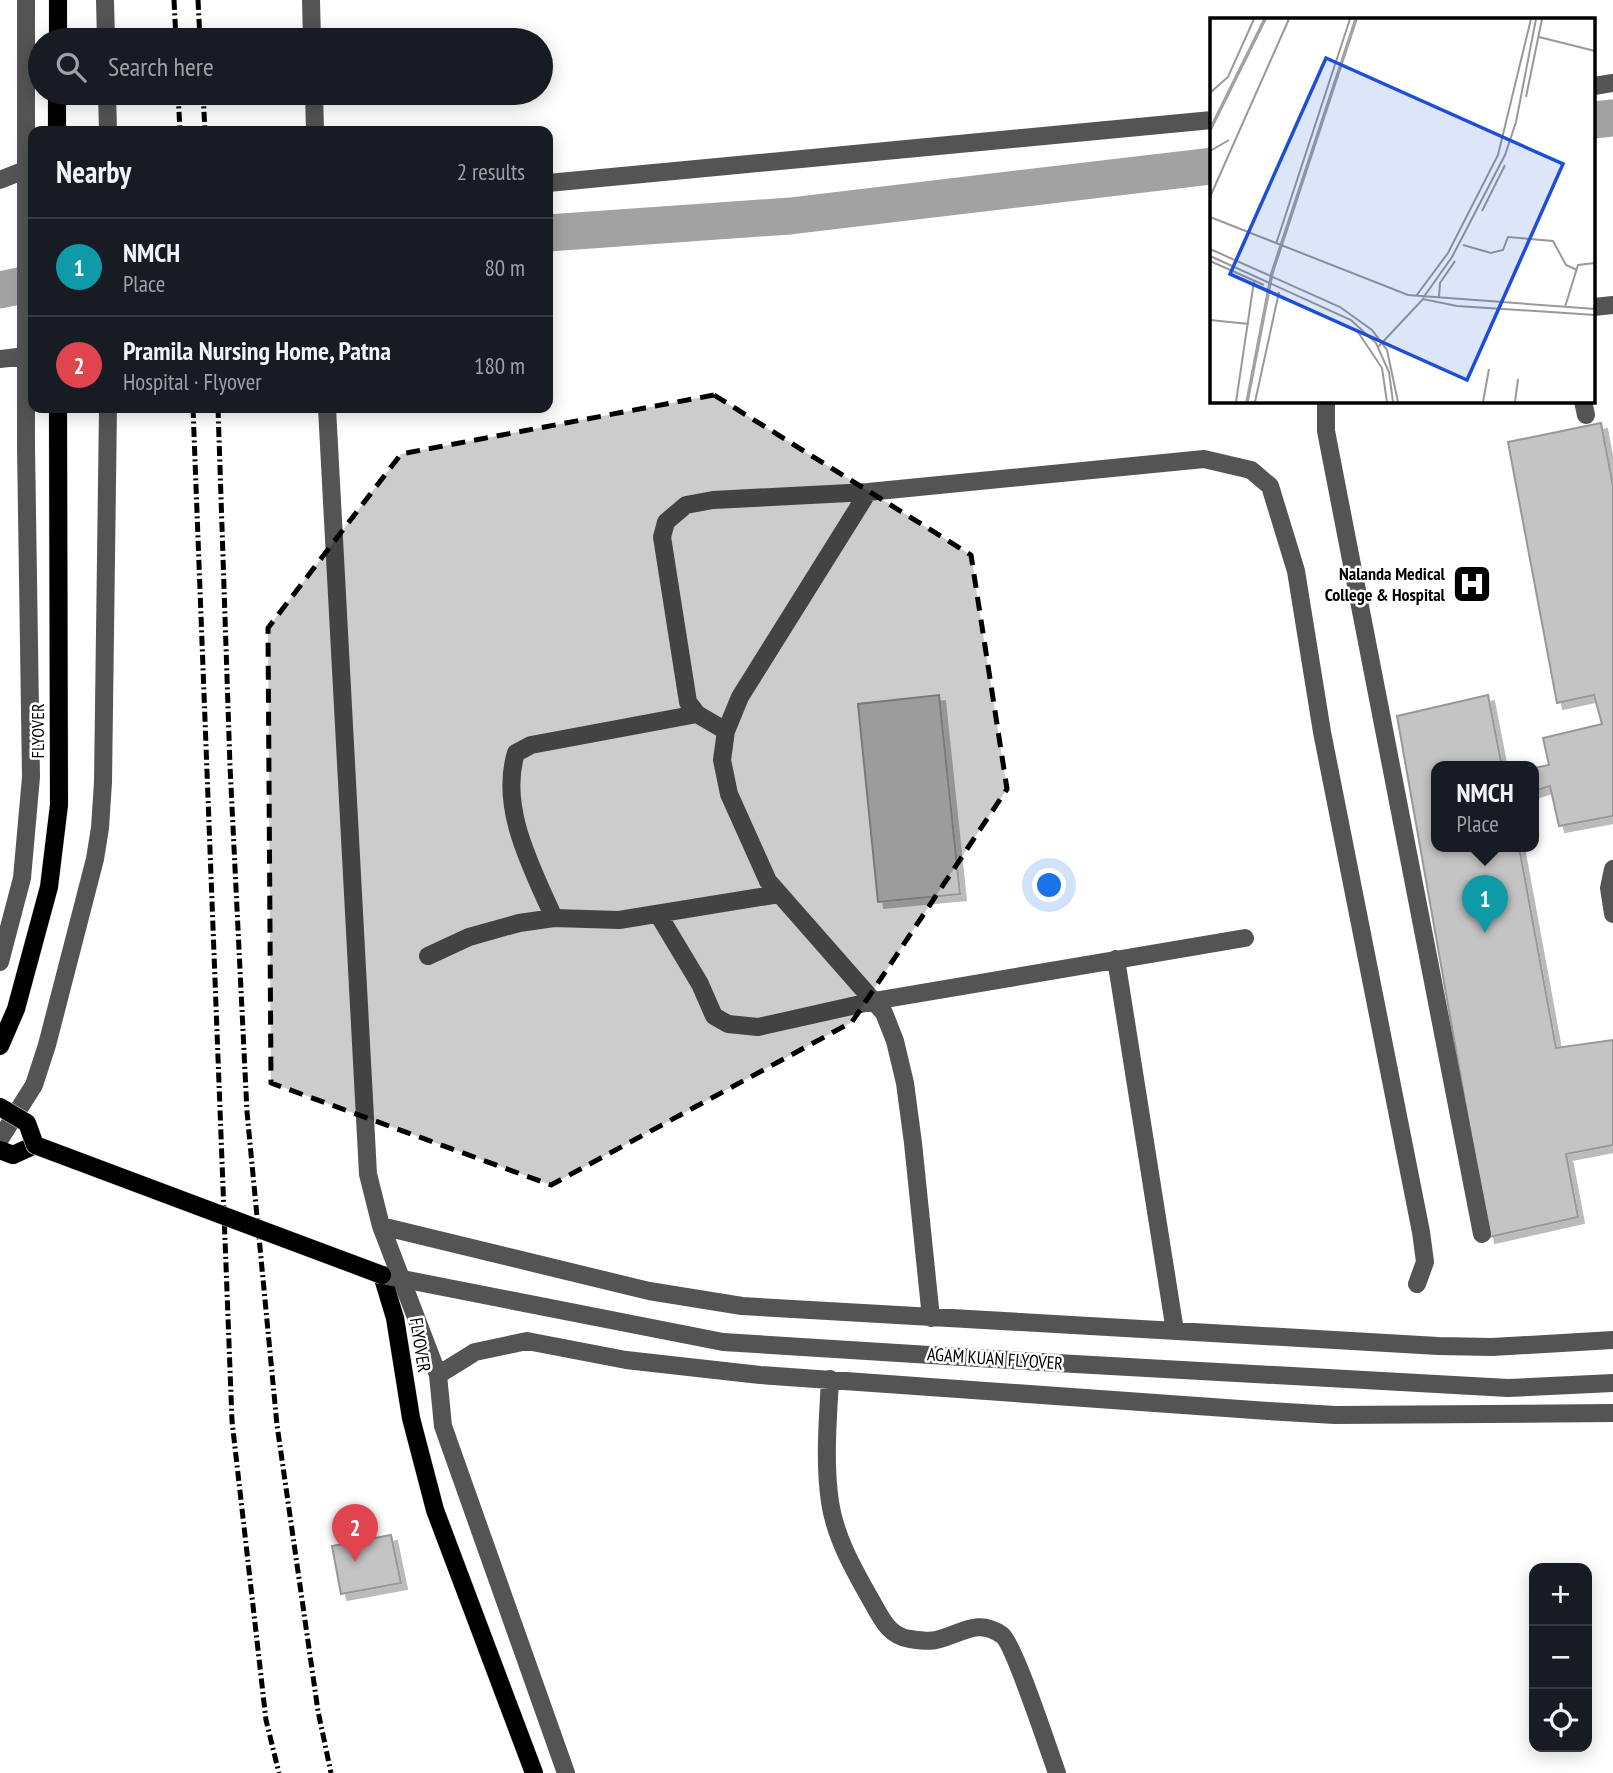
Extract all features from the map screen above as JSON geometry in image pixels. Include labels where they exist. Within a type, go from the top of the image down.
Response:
[{"type":"main road","points":[[58,0],[58,28]]},
{"type":"main road","points":[[57,105],[57,126]]},
{"type":"main road","name":"FLYOVER","points":[[0,1046],[16,1009],[50,887],[59,805],[58,413]]},
{"type":"main road","points":[[0,1107],[27,1123],[35,1145]]},
{"type":"main road","points":[[0,1150],[13,1155],[35,1145],[383,1275]]},
{"type":"main road","name":"FLYOVER","points":[[383,1275],[395,1318],[411,1418],[435,1510],[534,1773]]},
{"type":"street","points":[[0,962],[22,878],[31,777],[26,356],[26,0]]},
{"type":"street","points":[[105,0],[106,28]]},
{"type":"street","points":[[311,0],[312,28]]},
{"type":"street","points":[[107,105],[108,126]]},
{"type":"street","points":[[314,105],[315,126]]},
{"type":"street","points":[[553,183],[1210,120]]},
{"type":"street","points":[[0,180],[25,170]]},
{"type":"street","points":[[0,359],[26,356]]},
{"type":"street","points":[[1326,402],[1326,431],[1482,1234]]},
{"type":"street","points":[[0,1139],[34,1085],[47,1045],[95,859],[100,828],[103,782],[108,413]]},
{"type":"street","points":[[327,413],[368,1174],[381,1226],[438,1375],[443,1426],[566,1773]]},
{"type":"street","points":[[726,731],[698,714],[688,702],[682,671],[662,537],[666,522],[686,505],[713,500],[868,492],[1204,459],[1251,470],[1270,486],[1296,571],[1322,732],[1421,1233],[1425,1262],[1417,1284]]},
{"type":"street","points":[[868,492],[740,697],[726,731],[722,760],[729,794],[768,881],[884,1013],[905,1083],[914,1143],[931,1318]]},
{"type":"street","points":[[554,918],[526,855],[514,808],[510,772],[516,753],[531,745],[698,714]]},
{"type":"street","points":[[1613,869],[1609,888],[1613,914]]},
{"type":"street","points":[[428,956],[469,937],[519,923],[554,918],[620,920],[779,894]]},
{"type":"street","points":[[658,914],[700,984],[714,1016],[728,1024],[758,1027],[874,1001],[1245,938]]},
{"type":"street","points":[[1116,959],[1175,1331]]},
{"type":"street","points":[[381,1226],[693,1300],[742,1306],[1493,1347],[1613,1340]]},
{"type":"street","name":"AGAM KUAN FLYOVER","points":[[383,1275],[723,1342],[1508,1388],[1613,1383]]},
{"type":"street","points":[[438,1375],[475,1352],[527,1341],[626,1360],[760,1375],[1335,1415],[1613,1413]]},
{"type":"street","points":[[830,1379],[826,1459],[830,1504],[842,1543],[884,1626],[906,1639],[935,1641],[974,1627],[990,1629],[1004,1637],[1057,1773]]},
{"type":"highlighted area","points":[[714,395],[971,555],[1007,789],[852,1022],[551,1185],[271,1083],[268,628],[401,454]]},
{"type":"building","points":[[1601,423],[1613,486],[1613,816],[1559,826],[1550,786],[1539,789],[1539,767],[1549,765],[1543,738],[1602,724],[1594,695],[1557,703],[1508,442]]},
{"type":"building","points":[[939,695],[960,894],[878,902],[858,704]]},
{"type":"building","points":[[1488,695],[1501,761],[1431,761],[1431,852],[1520,852],[1556,1048],[1613,1040],[1613,1145],[1566,1154],[1578,1217],[1489,1237],[1397,716]]},
{"type":"building","points":[[391,1535],[401,1583],[341,1594],[332,1546]]},
{"type":"waterway","points":[[1596,120],[1613,118]]},
{"type":"waterway","points":[[553,233],[790,216],[1210,166]]},
{"type":"waterway","points":[[0,290],[28,284]]},
{"type":"railway","points":[[174,0],[175,28]]},
{"type":"railway","points":[[198,0],[199,28]]},
{"type":"railway","points":[[179,105],[180,126]]},
{"type":"railway","points":[[204,105],[205,126]]},
{"type":"railway","points":[[193,413],[232,1421],[266,1720],[279,1773]]},
{"type":"railway","points":[[218,413],[230,766],[247,1112],[277,1425],[318,1711],[331,1773]]},
{"type":"place","name":"Nalanda Medical College & Hospital","points":[[1472,584]]},
{"type":"place","name":"NMCH","points":[[1485,933]]},
{"type":"place","name":"Pramila Nursing Home, Patna","points":[[355,1562]]}]
